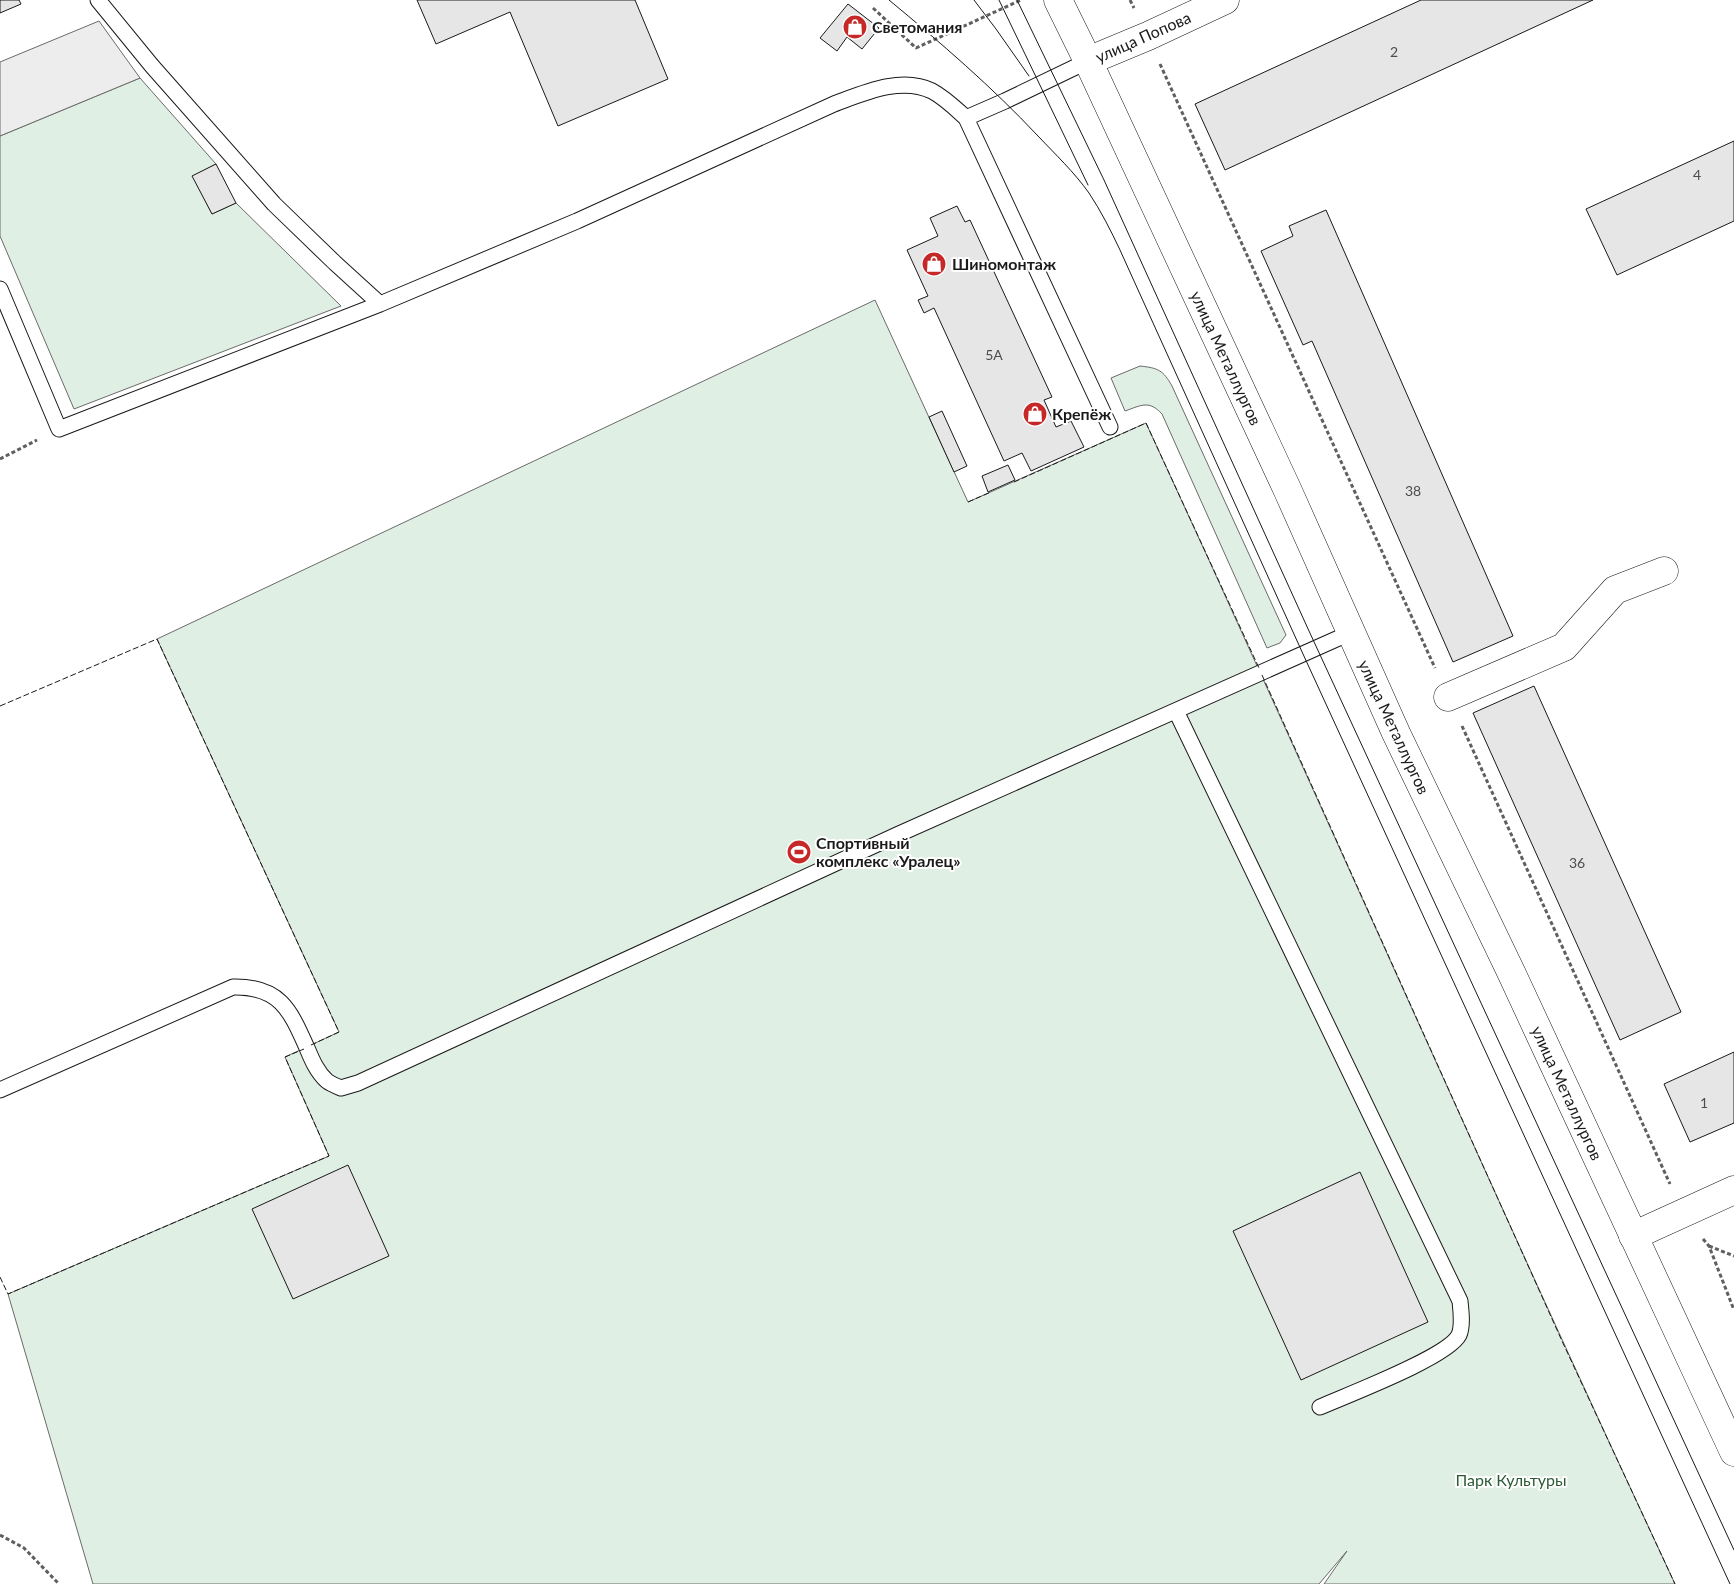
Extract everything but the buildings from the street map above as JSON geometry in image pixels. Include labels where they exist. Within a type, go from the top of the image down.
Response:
[{"type":"main road","name":"улица Металлургов","points":[[1058,0],[1288,492],[1350,633],[1511,972],[1734,1452]]},
{"type":"main road","name":"улица Попова","points":[[1088,61],[1148,36],[1225,0]]},
{"type":"main road","points":[[1448,697],[1564,647],[1615,590],[1664,571]]},
{"type":"main road","points":[[1632,1236],[1734,1190]]},
{"type":"lane","points":[[98,0],[152,66],[274,204],[380,304]]},
{"type":"lane","points":[[966,118],[1088,61]]},
{"type":"lane","points":[[0,289],[59,429],[380,304],[577,221],[834,104],[863,93],[902,85],[919,87],[931,91],[948,101],[966,118],[1110,427]]},
{"type":"lane","points":[[0,1090],[233,987],[250,987],[267,992],[282,1003],[292,1016],[314,1066],[328,1082],[341,1088],[358,1083],[899,834],[1350,633]]},
{"type":"lane","points":[[1176,711],[1460,1301],[1459,1335],[1445,1349],[1425,1361],[1320,1407]]},
{"type":"path","points":[[873,8],[916,48],[1021,0]]},
{"type":"path","points":[[1130,0],[1683,1212],[1709,1246],[1734,1310]]},
{"type":"path","points":[[0,459],[59,429]]},
{"type":"path","points":[[1709,1246],[1734,1256]]},
{"type":"path","points":[[0,1535],[24,1548],[59,1584]]},
{"type":"green space","points":[[140,78],[216,164],[193,176],[212,214],[236,203],[341,306],[74,409],[0,236],[0,136]]},
{"type":"green space","name":"Спортивный комплекс «Уралец»","points":[[875,300],[968,502],[1146,423],[1541,1294],[1675,1584],[1324,1584],[1347,1551],[1319,1584],[93,1584],[8,1294],[329,1156],[285,1057],[339,1032],[157,639]]},
{"type":"green space","points":[[1140,366],[1163,373],[1172,386],[1286,635],[1280,643],[1267,648],[1162,414],[1149,405],[1125,411],[1111,378]]},
{"type":"shaded area","points":[[99,21],[140,78],[0,136],[0,62]]},
{"type":"tram line","points":[[889,0],[928,32],[1021,118],[1077,178],[1089,193],[1106,221],[1730,1584]]},
{"type":"tram line","points":[[974,0],[1029,76]]},
{"type":"tram line","points":[[999,0],[1088,185]]},
{"type":"tram line","points":[[1017,0],[1104,180],[1309,631],[1734,1550]]},
{"type":"fence","points":[[1014,482],[1146,423],[1259,668]]},
{"type":"fence","points":[[968,502],[991,492]]},
{"type":"fence","points":[[0,706],[157,639],[339,1032],[311,1045]]},
{"type":"fence","points":[[1262,675],[1562,1341],[1675,1584]]},
{"type":"fence","points":[[0,1277],[8,1294],[329,1156],[285,1057],[304,1049]]},
{"type":"place","name":"Светомания","points":[[855,27]]},
{"type":"place","name":"Шиномонтаж","points":[[934,264]]},
{"type":"place","name":"Крепёж","points":[[1035,414]]},
{"type":"place","name":"Спортивный комплекс «Уралец»","points":[[799,852]]},
{"type":"park label","name":"Парк Культуры","points":[[1511,1480]]}]
